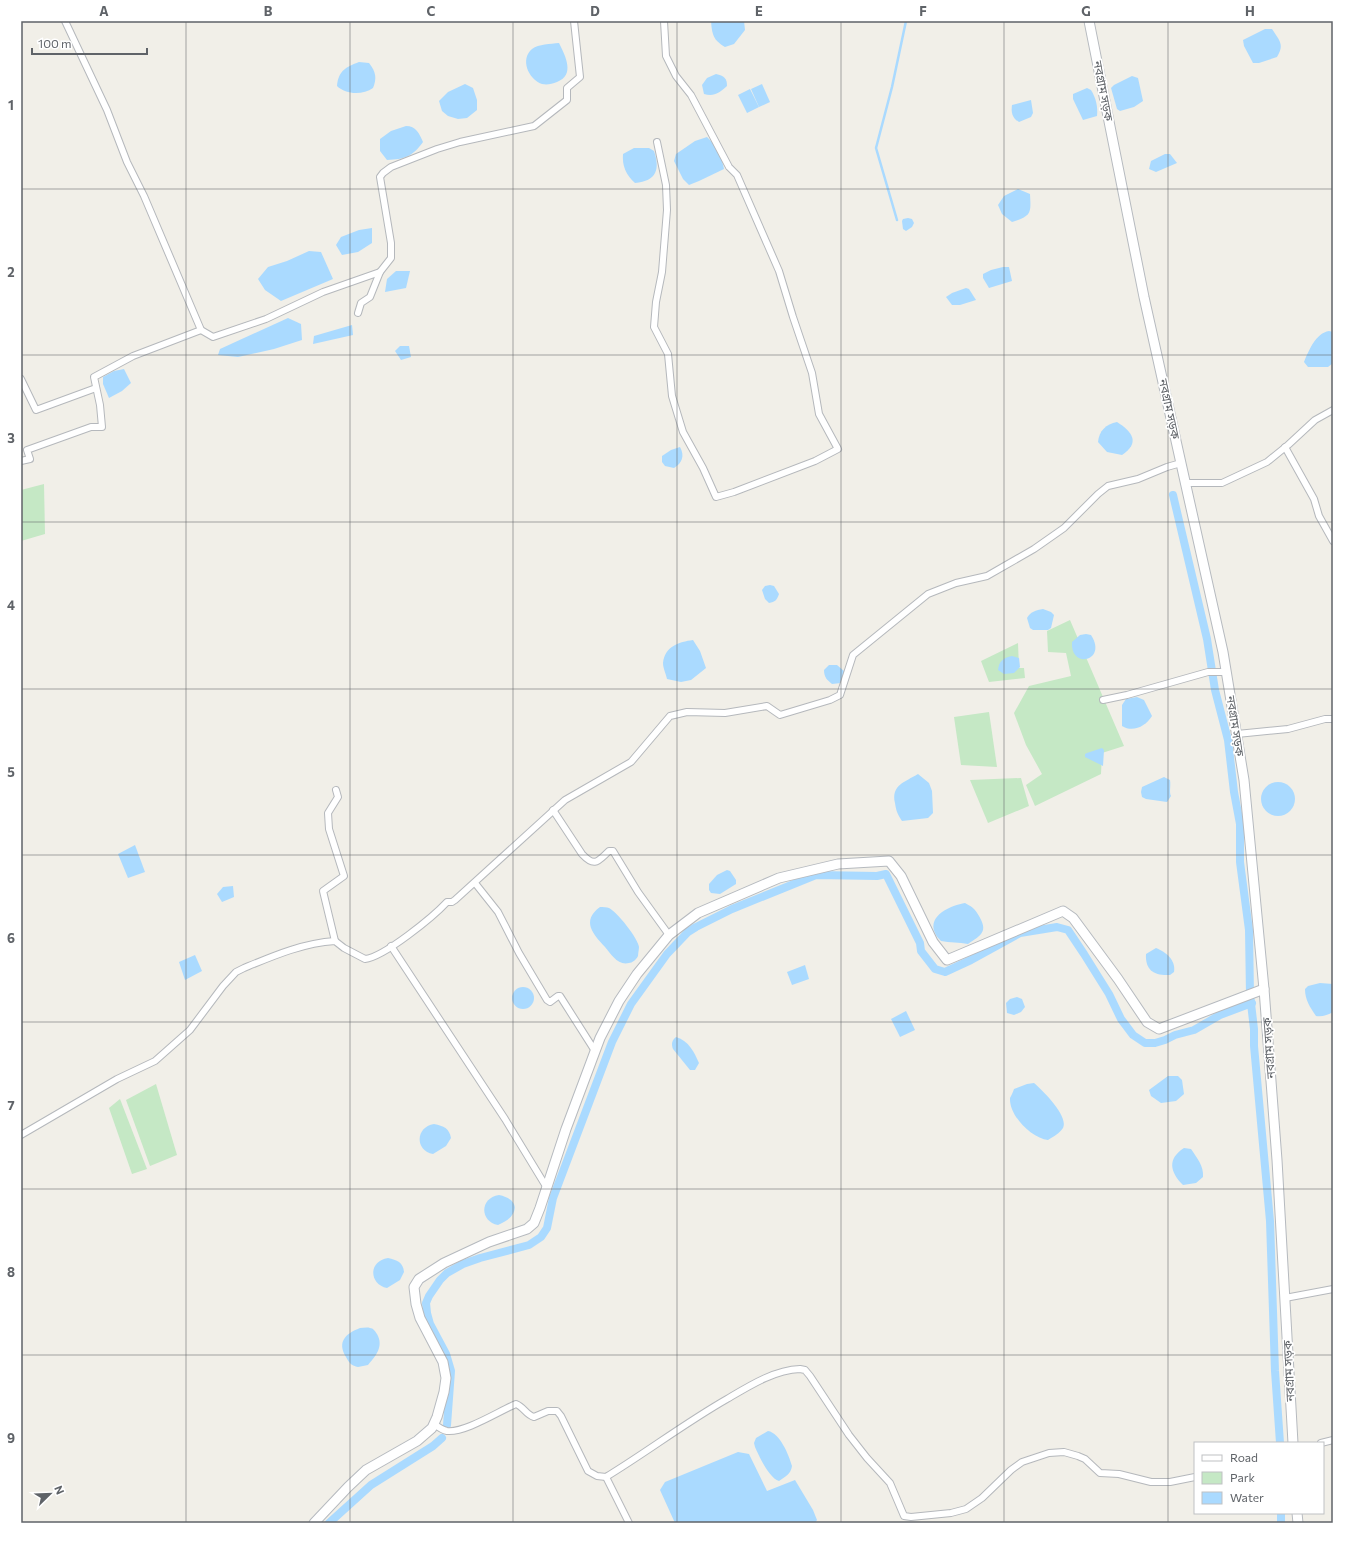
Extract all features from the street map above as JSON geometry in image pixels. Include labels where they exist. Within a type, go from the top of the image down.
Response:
[{"type":"street","points":[[65,21],[107,110],[127,162],[144,196],[201,330],[213,337],[266,319],[323,292],[380,272]]},
{"type":"street","points":[[358,313],[361,304],[370,297],[380,272],[391,258],[380,178],[383,173],[405,162],[460,142],[534,126],[551,114],[567,100],[567,88],[580,77],[574,21]]},
{"type":"street","points":[[657,142],[666,185],[667,210],[662,272],[656,302],[654,327],[668,354],[672,396],[683,432],[703,468],[716,498],[815,461],[838,449],[819,414],[812,373],[792,317],[779,271],[737,175],[729,167],[691,95],[676,76],[666,56],[664,21]]},
{"type":"street","name":"নবগ্রাম সড়ক","points":[[1089,21],[1144,297],[1181,463],[1237,734],[1244,780],[1261,990],[1277,1160],[1293,1442]]},
{"type":"street","points":[[21,461],[30,459],[27,450],[91,427],[102,427],[100,405],[94,376],[133,356],[201,330]]},
{"type":"street","points":[[21,379],[36,410],[96,388]]},
{"type":"street","points":[[1185,483],[1222,483],[1267,462],[1286,447],[1315,420],[1333,410]]},
{"type":"street","points":[[1286,447],[1314,498],[1319,516],[1333,542]]},
{"type":"street","points":[[336,790],[338,797],[328,813],[329,828],[344,876],[323,891],[335,941],[339,946],[365,959],[391,946],[416,928],[447,902],[452,902],[475,883],[502,856],[565,800],[631,762],[670,716],[687,712],[725,713],[767,706],[780,715],[830,700],[840,695],[853,655],[928,594],[956,583],[987,576],[1034,549],[1064,528],[1108,486],[1138,479],[1181,463]]},
{"type":"street","points":[[1103,700],[1134,693],[1208,672],[1223,672]]},
{"type":"street","points":[[1237,734],[1288,729],[1325,719],[1333,719]]},
{"type":"street","points":[[554,810],[582,854],[588,860],[594,863],[598,862],[609,851],[613,851],[638,892],[669,935]]},
{"type":"street","points":[[314,1523],[366,1470],[417,1441],[432,1428],[442,1403],[446,1378],[443,1362],[420,1318],[416,1304],[414,1287],[419,1279],[444,1263],[489,1242],[527,1230],[534,1223],[566,1129],[595,1051],[619,1001],[637,974],[669,935],[698,913],[779,878],[838,864],[889,861],[900,876],[933,942],[947,960],[1063,911],[1073,918],[1118,979],[1147,1022],[1159,1029],[1261,990]]},
{"type":"street","points":[[475,883],[498,912],[519,953],[547,1000],[550,1002],[560,996],[595,1051]]},
{"type":"street","points":[[21,1134],[117,1079],[155,1061],[190,1030],[223,986],[236,972],[251,965],[302,947],[319,942],[335,941]]},
{"type":"street","points":[[391,946],[505,1119],[547,1188]]},
{"type":"street","points":[[1285,1298],[1333,1289]]},
{"type":"street","points":[[434,1424],[440,1429],[446,1431],[457,1430],[516,1404],[524,1408],[531,1416],[534,1417],[548,1411],[557,1411],[588,1472],[596,1476],[606,1477],[679,1428],[744,1389],[764,1379],[800,1368],[806,1370],[848,1436],[890,1483],[904,1516],[911,1517],[952,1513],[966,1509],[982,1498],[1011,1470],[1022,1462],[1049,1453],[1064,1452],[1078,1456],[1085,1459],[1100,1473],[1118,1474],[1151,1482],[1170,1482],[1194,1477]]},
{"type":"street","points":[[606,1477],[629,1523]]},
{"type":"green space","points":[[44,484],[45,534],[21,541],[21,490]]},
{"type":"green space","points":[[1070,620],[1124,746],[1102,753],[1101,774],[1035,806],[1026,785],[1042,774],[1026,745],[1014,713],[1029,686],[1071,676],[1066,653],[1048,652],[1047,631]]},
{"type":"green space","points":[[1018,643],[1019,668],[1024,668],[1025,678],[989,682],[981,661]]},
{"type":"green space","points":[[989,712],[997,767],[961,765],[954,717]]},
{"type":"green space","points":[[1021,778],[1029,806],[988,823],[970,780]]},
{"type":"green space","points":[[156,1084],[177,1155],[150,1166],[126,1100]]},
{"type":"green space","points":[[120,1099],[147,1169],[132,1174],[109,1108]]},
{"type":"water","points":[[711,21],[744,21],[745,30],[734,44],[725,47],[718,42],[714,36]]},
{"type":"water","points":[[1265,29],[1272,29],[1279,39],[1281,49],[1277,57],[1259,63],[1253,63],[1244,46],[1243,40]]},
{"type":"water","points":[[559,43],[566,60],[566,75],[563,79],[557,82],[542,84],[533,78],[527,68],[526,63],[528,53],[538,46]]},
{"type":"water","points":[[359,62],[369,63],[373,69],[375,81],[373,88],[364,92],[355,93],[345,91],[337,86],[341,73],[350,66]]},
{"type":"water","points":[[716,74],[724,78],[727,86],[716,94],[704,94],[702,85],[707,78]]},
{"type":"water","points":[[1132,76],[1138,78],[1143,101],[1134,107],[1120,111],[1117,109],[1111,88]]},
{"type":"water","points":[[465,84],[473,88],[477,100],[477,110],[467,118],[458,119],[448,116],[442,111],[439,101],[448,92]]},
{"type":"water","points":[[762,84],[770,102],[759,107],[751,89]]},
{"type":"water","points":[[1087,88],[1091,90],[1095,99],[1097,116],[1083,120],[1073,99],[1073,94]]},
{"type":"water","points":[[750,89],[759,107],[747,113],[738,95]]},
{"type":"water","points":[[1031,100],[1033,113],[1031,117],[1019,122],[1012,115],[1012,105]]},
{"type":"water","points":[[406,126],[415,129],[423,142],[412,154],[408,156],[399,159],[387,160],[380,151],[380,139],[391,131]]},
{"type":"water","points":[[707,137],[718,152],[724,169],[689,185],[683,179],[674,161],[676,154],[695,141]]},
{"type":"water","points":[[634,148],[649,148],[654,151],[657,163],[655,173],[652,177],[648,180],[635,183],[625,170],[623,162],[623,154]]},
{"type":"water","points":[[1165,154],[1170,154],[1177,163],[1156,172],[1149,169],[1151,161]]},
{"type":"water","points":[[1018,189],[1030,194],[1030,210],[1027,216],[1012,222],[1002,214],[998,205],[1004,196]]},
{"type":"water","points":[[903,219],[912,219],[914,223],[912,227],[906,231],[903,229],[902,221]]},
{"type":"water","points":[[372,228],[372,243],[358,252],[342,255],[336,245],[341,237],[359,230]]},
{"type":"water","points":[[309,251],[321,252],[333,279],[281,301],[265,290],[258,279],[268,267],[287,261]]},
{"type":"water","points":[[1003,267],[1009,267],[1012,281],[989,288],[983,278],[983,274]]},
{"type":"water","points":[[396,271],[410,271],[406,288],[385,292],[387,279]]},
{"type":"water","points":[[966,288],[969,289],[976,300],[960,305],[952,305],[946,297]]},
{"type":"water","points":[[288,318],[301,324],[302,340],[274,349],[238,357],[218,355],[220,349]]},
{"type":"water","points":[[352,325],[353,335],[313,344],[314,336]]},
{"type":"water","points":[[1329,331],[1333,332],[1333,363],[1328,367],[1308,367],[1304,362],[1311,347],[1320,335]]},
{"type":"water","points":[[400,346],[409,346],[411,357],[401,360],[395,351]]},
{"type":"water","points":[[124,369],[131,383],[122,391],[109,398],[103,384],[103,377],[114,371]]},
{"type":"water","points":[[1117,422],[1127,430],[1133,442],[1128,451],[1122,455],[1107,452],[1098,442],[1102,431],[1106,426]]},
{"type":"water","points":[[680,447],[682,450],[682,459],[679,464],[674,468],[665,466],[662,462],[662,456],[671,450]]},
{"type":"water","points":[[765,586],[774,586],[779,594],[776,600],[769,603],[765,599],[762,590]]},
{"type":"water","points":[[1043,609],[1054,615],[1051,628],[1048,630],[1033,630],[1030,628],[1027,618],[1030,614]]},
{"type":"water","points":[[1080,635],[1091,635],[1095,644],[1095,651],[1092,656],[1087,659],[1082,659],[1073,651],[1072,642]]},
{"type":"water","points":[[693,640],[700,651],[706,668],[691,680],[681,682],[667,679],[663,667],[664,657],[674,646]]},
{"type":"water","points":[[1012,656],[1019,658],[1020,667],[1014,673],[1004,674],[998,670],[999,664],[1002,660]]},
{"type":"water","points":[[829,665],[837,665],[844,671],[844,676],[841,683],[832,684],[826,678],[824,670]]},
{"type":"water","points":[[1137,697],[1144,700],[1152,716],[1146,723],[1135,729],[1126,728],[1122,726],[1122,705],[1126,699]]},
{"type":"water","points":[[1102,748],[1104,750],[1103,766],[1085,757],[1085,754]]},
{"type":"water","points":[[918,774],[929,783],[932,791],[933,813],[928,818],[902,821],[896,808],[894,797],[895,792],[900,785]]},
{"type":"water","points":[[1164,777],[1170,780],[1171,796],[1167,802],[1142,797],[1142,787]]},
{"type":"water","points":[[1275,782],[1281,782],[1285,783],[1292,789],[1295,799],[1294,806],[1288,813],[1281,816],[1275,816],[1271,815],[1264,809],[1261,802],[1261,796],[1262,792],[1268,785]]},
{"type":"water","points":[[135,845],[145,872],[128,878],[118,854]]},
{"type":"water","points":[[727,870],[730,871],[736,880],[736,884],[720,894],[711,893],[709,890],[709,884],[717,875]]},
{"type":"water","points":[[233,886],[234,897],[222,902],[217,894],[223,887]]},
{"type":"water","points":[[965,903],[974,908],[982,921],[982,932],[977,938],[968,944],[941,941],[935,934],[933,927],[934,921],[942,912],[954,906]]},
{"type":"water","points":[[600,907],[613,910],[627,926],[638,943],[638,956],[633,962],[621,963],[618,961],[612,956],[593,932],[590,922],[591,917]]},
{"type":"water","points":[[1156,948],[1167,954],[1172,960],[1174,972],[1170,975],[1160,975],[1152,971],[1147,965],[1146,954]]},
{"type":"water","points":[[195,955],[202,971],[185,980],[179,962]]},
{"type":"water","points":[[805,965],[809,979],[792,985],[787,972]]},
{"type":"water","points":[[1320,983],[1333,984],[1333,1012],[1325,1016],[1316,1016],[1306,997],[1305,989],[1308,986]]},
{"type":"water","points":[[523,987],[527,988],[533,994],[533,1002],[527,1008],[523,1009],[519,1008],[513,1002],[512,998],[513,994],[519,988]]},
{"type":"water","points":[[1017,997],[1022,999],[1025,1007],[1021,1012],[1014,1015],[1007,1013],[1006,1003],[1010,999]]},
{"type":"water","points":[[906,1011],[915,1030],[900,1037],[891,1019]]},
{"type":"water","points":[[676,1037],[688,1044],[693,1051],[699,1063],[695,1070],[690,1070],[673,1049],[672,1042]]},
{"type":"water","points":[[1168,1076],[1178,1076],[1182,1080],[1184,1094],[1176,1101],[1161,1103],[1151,1096],[1149,1090]]},
{"type":"water","points":[[1034,1083],[1059,1110],[1064,1123],[1062,1130],[1048,1140],[1029,1131],[1017,1119],[1011,1105],[1010,1098],[1014,1089]]},
{"type":"water","points":[[434,1124],[446,1128],[451,1138],[446,1146],[433,1154],[427,1152],[423,1148],[420,1144],[420,1139],[423,1130]]},
{"type":"water","points":[[1184,1148],[1191,1149],[1196,1156],[1201,1166],[1203,1177],[1196,1183],[1183,1185],[1175,1175],[1172,1166],[1175,1157]]},
{"type":"water","points":[[499,1195],[507,1197],[512,1201],[515,1209],[510,1218],[498,1225],[492,1223],[488,1219],[484,1210],[485,1205],[492,1197]]},
{"type":"water","points":[[388,1258],[399,1262],[404,1272],[400,1280],[387,1288],[381,1286],[377,1282],[373,1273],[377,1263]]},
{"type":"water","points":[[360,1328],[373,1329],[379,1338],[380,1343],[378,1351],[368,1365],[358,1367],[350,1363],[343,1352],[342,1347],[344,1339],[350,1333]]},
{"type":"water","points":[[768,1431],[780,1440],[789,1456],[792,1466],[789,1473],[779,1481],[775,1479],[768,1471],[759,1456],[754,1443],[756,1438]]},
{"type":"water","points":[[738,1452],[749,1454],[767,1491],[795,1480],[813,1510],[817,1520],[815,1523],[675,1523],[660,1490],[665,1482]]},
{"type":"waterway","points":[[897,220],[876,148],[892,87],[906,21]]},
{"type":"waterway","points":[[1173,495],[1207,639],[1215,690],[1228,740],[1234,792],[1240,824],[1240,862],[1249,930],[1250,995],[1270,1221],[1275,1371],[1280,1442]]},
{"type":"waterway","points":[[447,1425],[451,1371],[446,1354],[430,1324],[426,1303],[429,1296],[447,1273],[463,1264],[529,1245],[541,1237],[547,1228],[553,1198],[612,1042],[631,1004],[667,954],[688,932],[696,927],[732,909],[816,875],[877,876],[886,874],[920,943],[921,951],[935,969],[945,972],[971,960],[1020,933],[1057,927],[1068,930],[1109,994],[1121,1019],[1133,1035],[1145,1043],[1155,1043],[1175,1035],[1194,1030],[1220,1015],[1252,1003]]},
{"type":"waterway","points":[[329,1523],[371,1485],[433,1446],[442,1438]]},
{"type":"waterway","points":[[1281,1514],[1281,1523]]}]
